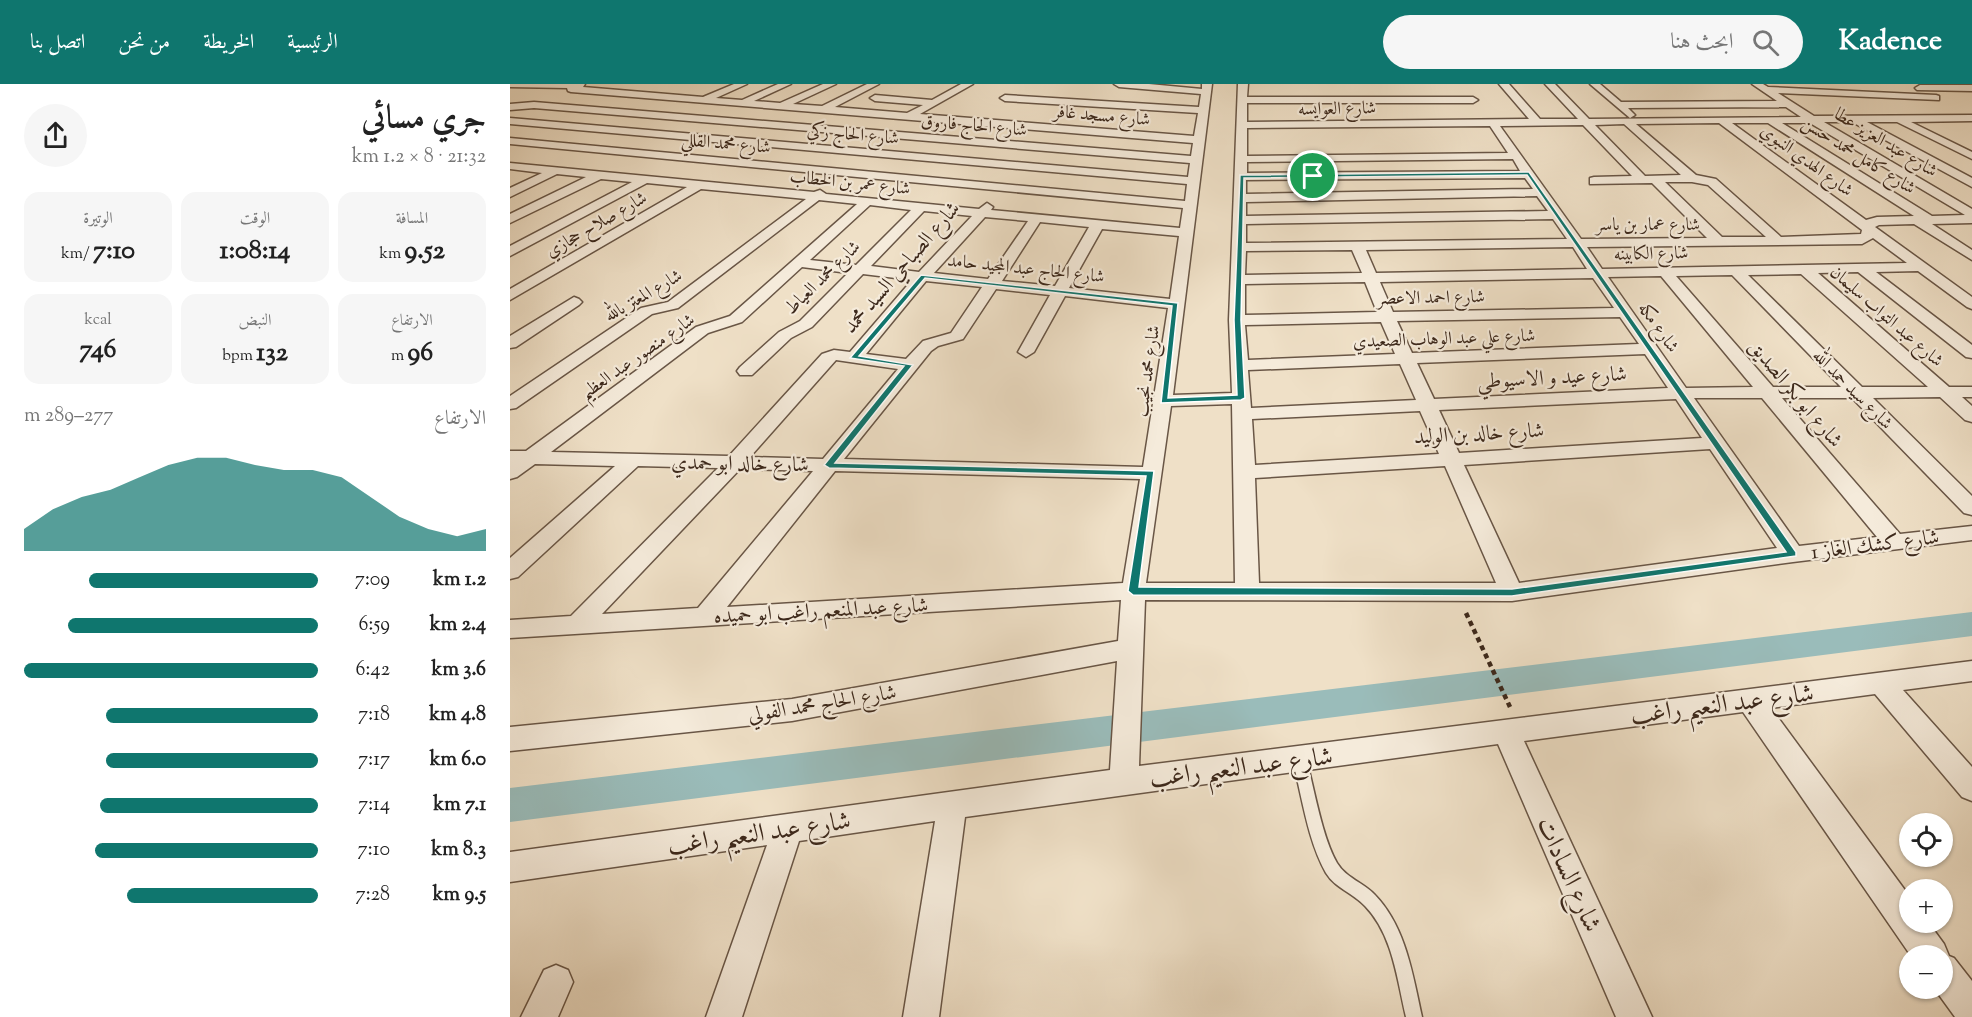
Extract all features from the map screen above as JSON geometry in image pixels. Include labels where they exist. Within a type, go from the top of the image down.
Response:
[{"type":"street","points":[[510,84],[582,84]]},
{"type":"street","points":[[510,115],[582,84]]},
{"type":"street","points":[[742,103],[786,84]]},
{"type":"street","points":[[781,106],[831,84]]},
{"type":"street","points":[[791,126],[874,84]]},
{"type":"street","points":[[910,116],[968,84]]},
{"type":"street","points":[[1119,84],[1206,88]]},
{"type":"street","points":[[1504,84],[1537,122]]},
{"type":"street","points":[[1550,84],[1642,180]]},
{"type":"street","points":[[1595,84],[1692,178]]},
{"type":"street","name":"شارع عبد العزيز عطا","points":[[1757,84],[1972,218]]},
{"type":"street","points":[[712,86],[737,86]]},
{"type":"street","points":[[703,100],[737,86]]},
{"type":"street","points":[[1912,86],[1972,88]]},
{"type":"street","points":[[1912,86],[1972,116]]},
{"type":"street","name":"شارع مكه","points":[[1464,87],[1529,174],[1793,554]]},
{"type":"street","points":[[895,99],[912,88]]},
{"type":"street","name":"شارع محمد نجيب","points":[[1123,781],[1127,740],[1133,591],[1163,401],[1197,160],[1199,124],[1206,88]]},
{"type":"street","points":[[1810,88],[1835,103]]},
{"type":"street","points":[[1767,90],[1810,88],[1872,92],[1945,102]]},
{"type":"street","name":"شارع مسجد غافر","points":[[571,89],[910,116],[1199,124]]},
{"type":"street","points":[[1032,111],[1045,106],[1060,90]]},
{"type":"street","points":[[1247,592],[1245,472],[1237,320],[1246,90],[1484,114]]},
{"type":"street","points":[[1872,92],[1917,119]]},
{"type":"street","points":[[1085,103],[1095,96]]},
{"type":"street","points":[[875,98],[934,103]]},
{"type":"street","points":[[1005,98],[1045,106],[1085,103],[1199,124]]},
{"type":"street","points":[[1619,105],[1789,104]]},
{"type":"street","points":[[510,107],[534,105]]},
{"type":"street","name":"شارع الحاج فاروق","points":[[534,105],[1197,160]]},
{"type":"street","points":[[1424,107],[1433,123]]},
{"type":"street","points":[[1845,109],[1972,183]]},
{"type":"street","name":"شارع العوايسه","points":[[1243,125],[1320,120],[1433,123],[1484,114],[1537,122],[1946,119],[1972,116]]},
{"type":"street","points":[[648,133],[685,117]]},
{"type":"street","points":[[1898,119],[1972,156]]},
{"type":"street","points":[[1946,119],[1972,131]]},
{"type":"street","name":"شارع كامل محمد حسن","points":[[1770,120],[1923,220],[1972,255]]},
{"type":"street","name":"شارع الحاج زكي","points":[[510,121],[1194,181]]},
{"type":"street","name":"شارع الهدي النبوي","points":[[1722,121],[1972,303]]},
{"type":"street","name":"شارع محمد القللي","points":[[510,141],[1190,205]]},
{"type":"street","points":[[1242,159],[1516,156]]},
{"type":"street","name":"شارع عمر بن الخطاب","points":[[510,166],[1186,234]]},
{"type":"street","points":[[510,193],[555,171]]},
{"type":"street","name":"شارع المعتز بالله","points":[[510,404],[649,310],[673,304],[815,197],[851,173]]},
{"type":"street","points":[[1242,177],[1529,174]]},
{"type":"street","points":[[510,219],[599,175]]},
{"type":"street","points":[[1594,181],[1692,178],[1712,182],[1778,241]]},
{"type":"street","points":[[510,252],[644,180]]},
{"type":"street","points":[[1656,180],[1719,242]]},
{"type":"street","name":"شارع صلاح حجازي","points":[[510,295],[699,185]]},
{"type":"street","name":"شارع الصباحي السيد محمد","points":[[578,624],[734,463],[828,358],[837,356],[854,358],[980,213],[1010,188]]},
{"type":"street","points":[[1241,198],[1541,192]]},
{"type":"street","name":"شارع منصور عبد العظيم","points":[[510,473],[520,457],[702,330],[736,319],[867,202]]},
{"type":"street","name":"شارع محمد العياط","points":[[746,371],[785,335],[806,324],[921,207]]},
{"type":"street","points":[[1240,220],[1557,215]]},
{"type":"street","name":"شارع عمار بن ياسر","points":[[1239,247],[1862,240],[1867,238],[1869,224],[1877,221],[1972,218]]},
{"type":"street","points":[[706,616],[929,342],[956,338],[1036,219]]},
{"type":"street","points":[[1026,352],[1097,225]]},
{"type":"street","points":[[1358,245],[1387,317],[1512,592]]},
{"type":"street","name":"شارع الحاج عبد المجيد حامد","points":[[800,262],[1176,304]]},
{"type":"street","name":"شارع الكابينه","points":[[1238,280],[1920,267]]},
{"type":"street","points":[[1861,268],[1972,353]]},
{"type":"street","name":"شارع عبد التواب سليمان","points":[[1804,269],[1972,416]]},
{"type":"street","name":"شارع سيد حمد الله","points":[[1735,270],[1972,508]]},
{"type":"street","name":"شارع ابو بكر الصديق","points":[[1665,272],[1894,542]]},
{"type":"street","points":[[510,343],[574,302]]},
{"type":"street","name":"شارع احمد الاعصر","points":[[1237,320],[1625,312]]},
{"type":"street","name":"شارع علي عبد الوهاب الصعيدي","points":[[1239,365],[1651,349]]},
{"type":"street","points":[[854,358],[910,365]]},
{"type":"street","name":"شارع عيد و الاسيوطي","points":[[1163,401],[1242,406],[1427,405],[1681,393],[1972,392]]},
{"type":"street","name":"شارع خالد بن الوليد","points":[[1245,472],[1716,443]]},
{"type":"street","name":"شارع خالد ابو حمدي","points":[[520,457],[1151,473]]},
{"type":"street","points":[[510,571],[633,460]]},
{"type":"street","name":"شارع كشك الغاز 1","points":[[1133,591],[1512,592],[1793,554],[1972,533]]},
{"type":"street","name":"شارع عبد المنعم راغب ابو حميده","points":[[510,629],[1133,591]]},
{"type":"street","name":"شارع الحاج محمد الفولي","points":[[510,739],[792,710],[1130,658]]},
{"type":"street","name":"شارع عبد النعيم راغب","points":[[510,867],[1123,781],[1972,671]]},
{"type":"street","points":[[1880,682],[1972,788]]},
{"type":"street","points":[[1749,699],[1924,945]]},
{"type":"street","name":"شارع السادات","points":[[1514,730],[1634,1017]]},
{"type":"street","points":[[921,1017],[952,805]]},
{"type":"street","points":[[724,1017],[788,828]]},
{"type":"street","points":[[539,1017],[556,981]]},
{"type":"street","points":[[1953,985],[1972,1011]]},
{"type":"lane","points":[[1299,758],[1330,865],[1342,880],[1367,897],[1390,928],[1397,943],[1414,1017]]},
{"type":"path","points":[[1466,612],[1493,669],[1514,730]]},
{"type":"waterway","points":[[510,805],[1972,624]]},
{"type":"route","points":[[1529,174],[1793,554],[1512,592],[1133,591],[1151,473],[829,465],[910,365],[854,358],[923,276],[1176,304],[1163,401],[1241,398],[1237,320],[1242,177],[1313,176],[1529,174]]}]
